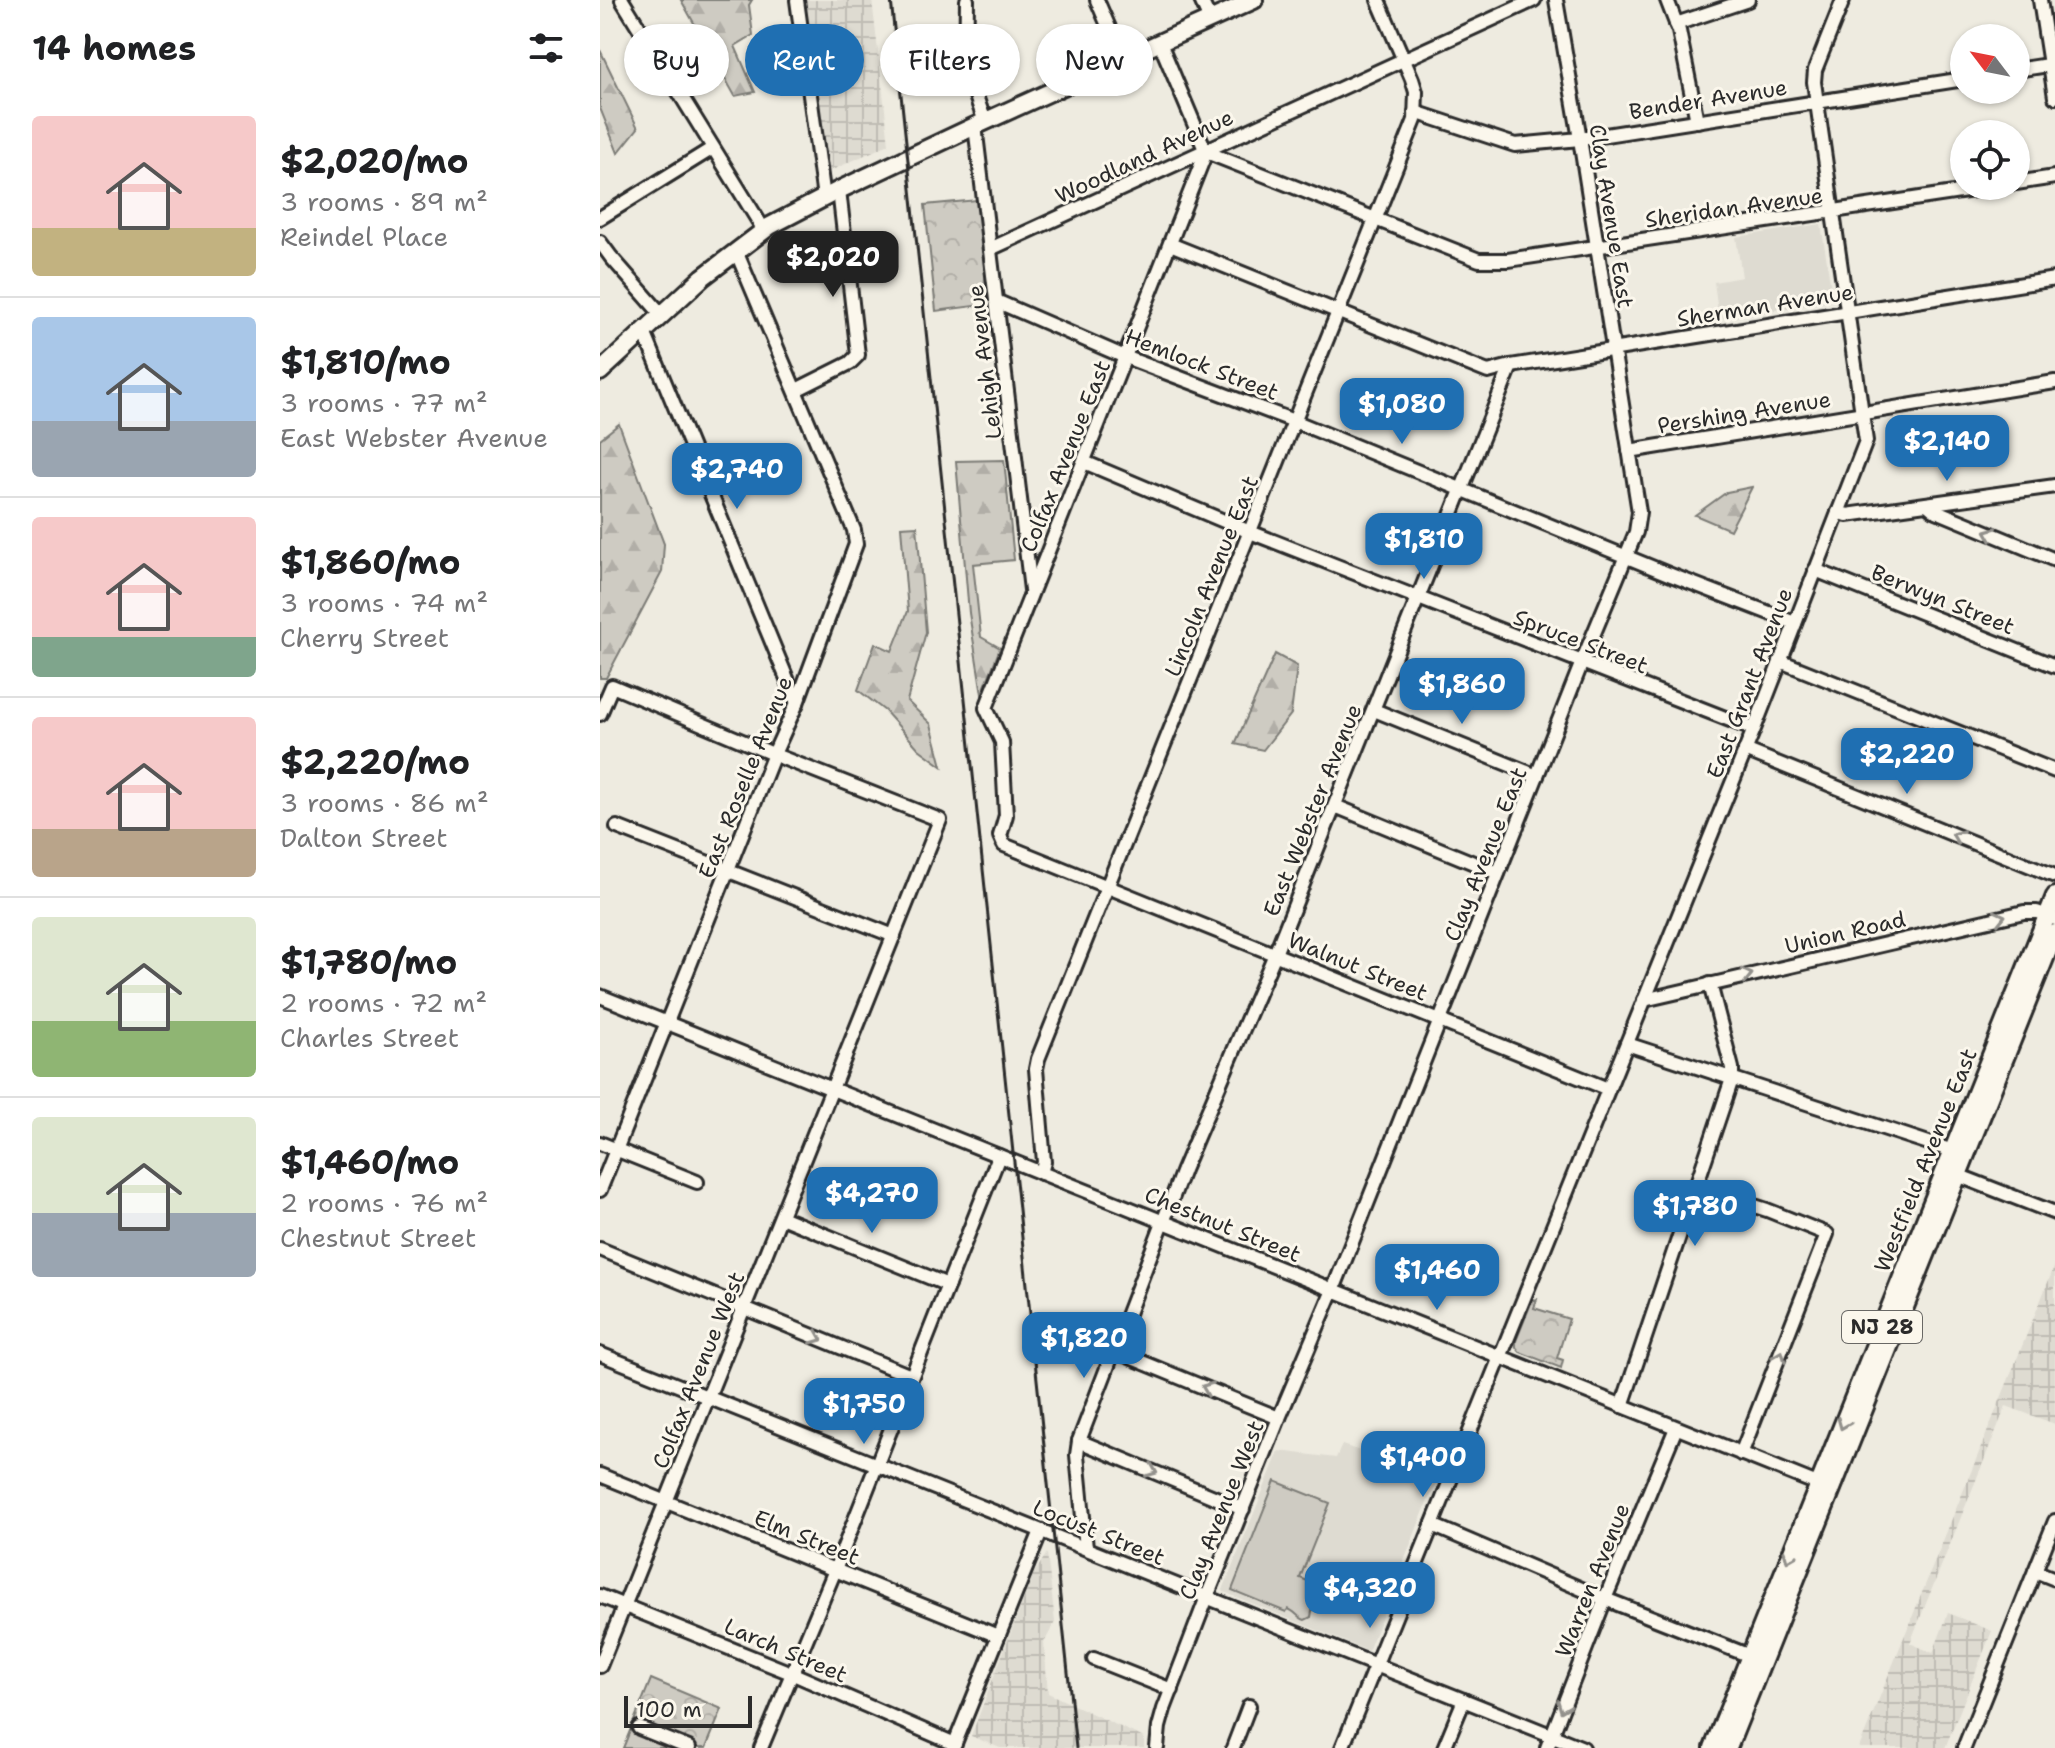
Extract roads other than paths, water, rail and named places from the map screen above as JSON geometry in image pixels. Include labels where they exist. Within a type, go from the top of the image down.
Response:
[{"type":"main road","points":[[1153,46],[1254,0]]},
{"type":"main road","points":[[600,372],[703,277],[764,230],[832,194],[1043,96]]},
{"type":"main road","name":"Westfield Avenue East","points":[[1825,1487],[2051,918],[2055,896]]},
{"type":"main road","name":"Westfield Avenue East","points":[[1959,1153],[2055,933]]},
{"type":"main road","name":"NJ 28","points":[[1713,1748],[1825,1487]]},
{"type":"main road","name":"NJ 28","points":[[1728,1748],[1825,1487]]},
{"type":"street","points":[[622,0],[764,230]]},
{"type":"street","points":[[736,251],[796,390],[850,363],[858,355],[797,0]]},
{"type":"street","name":"Lehigh Avenue","points":[[967,0],[966,67],[980,124],[990,249],[1032,594]]},
{"type":"street","points":[[1097,0],[1107,24]]},
{"type":"street","points":[[1201,0],[1210,20]]},
{"type":"street","name":"Lincoln Avenue East","points":[[1041,1173],[1044,1162],[1036,1069],[1038,1059],[1415,120],[1416,92],[1378,0]]},
{"type":"street","name":"Woodland Avenue","points":[[990,249],[1534,0]]},
{"type":"street","name":"Clay Avenue East","points":[[1333,1290],[1639,521],[1556,0]]},
{"type":"street","points":[[1667,0],[1676,24],[1697,121]]},
{"type":"street","points":[[1676,24],[1748,0]]},
{"type":"street","name":"East Grant Avenue","points":[[1342,1748],[1745,750],[1866,441],[1814,82],[1815,70],[1843,0]]},
{"type":"street","points":[[2040,0],[2053,64],[2055,97]]},
{"type":"street","points":[[1160,43],[1206,151]]},
{"type":"street","points":[[2030,68],[2053,64]]},
{"type":"street","name":"Bender Avenue","points":[[1415,112],[1515,145],[1580,139],[1950,81]]},
{"type":"street","points":[[600,218],[713,148]]},
{"type":"street","name":"Sheridan Avenue","points":[[1206,151],[1479,260],[1508,260],[1950,194]]},
{"type":"street","name":"Colfax Avenue East","points":[[1004,845],[1000,836],[1006,815],[1002,742],[986,708],[1206,151]]},
{"type":"street","points":[[2030,181],[2055,177]]},
{"type":"street","points":[[600,242],[662,315]]},
{"type":"street","name":"Sherman Avenue","points":[[1170,244],[1488,372],[2055,279]]},
{"type":"street","name":"Hemlock Street","points":[[996,301],[1125,357],[1294,421],[1795,623]]},
{"type":"street","points":[[644,332],[797,703]]},
{"type":"street","name":"East Webster Avenue","points":[[1079,1441],[1183,1170],[1275,954],[1511,366]]},
{"type":"street","name":"Pershing Avenue","points":[[1629,451],[2055,382]]},
{"type":"street","name":"East Roselle Avenue","points":[[600,1190],[797,703],[856,544],[854,530],[796,390]]},
{"type":"street","name":"Spruce Street","points":[[1084,462],[1250,532],[1753,729]]},
{"type":"street","points":[[1838,512],[1847,515],[2055,486]]},
{"type":"street","points":[[1927,504],[1934,510],[2055,560]]},
{"type":"street","name":"Berwyn Street","points":[[1815,570],[2055,666]]},
{"type":"street","points":[[1780,661],[2055,771]]},
{"type":"street","points":[[600,714],[612,686],[940,820],[833,1090]]},
{"type":"street","points":[[1374,710],[1537,776]]},
{"type":"street","points":[[1745,750],[2055,876]]},
{"type":"street","points":[[1335,806],[1498,873]]},
{"type":"street","points":[[617,827],[894,936]]},
{"type":"street","name":"Walnut Street","points":[[1004,845],[1608,1089]]},
{"type":"street","name":"Union Road","points":[[1644,1000],[2024,912],[2033,911],[2051,918]]},
{"type":"street","points":[[1622,1406],[1732,1079],[1732,1068],[1710,984]]},
{"type":"street","name":"Chestnut Street","points":[[600,996],[1825,1487]]},
{"type":"street","points":[[1627,1044],[1959,1153]]},
{"type":"street","name":"Colfax Avenue West","points":[[600,1666],[833,1090]]},
{"type":"street","points":[[600,1143],[697,1182]]},
{"type":"street","points":[[761,1748],[999,1156]]},
{"type":"street","points":[[1951,1173],[2049,1211]]},
{"type":"street","points":[[1696,1187],[1827,1234],[1741,1454]]},
{"type":"street","points":[[781,1217],[948,1285]]},
{"type":"street","points":[[600,1249],[911,1376]]},
{"type":"street","name":"Clay Avenue West","points":[[1157,1748],[1159,1727],[1207,1597],[1333,1290]]},
{"type":"street","points":[[1115,1351],[1279,1418]]},
{"type":"street","name":"Locust Street","points":[[600,1354],[1464,1700],[1549,1742],[1583,1748]]},
{"type":"street","name":"Warren Avenue","points":[[1549,1742],[1676,1428]]},
{"type":"street","points":[[1086,1548],[1077,1455],[1079,1441],[1243,1509]]},
{"type":"street","name":"Elm Street","points":[[600,1475],[998,1636]]},
{"type":"street","points":[[1964,1748],[2055,1521]]},
{"type":"street","points":[[1432,1525],[1605,1599],[1750,1656]]},
{"type":"street","points":[[954,1746],[1041,1531]]},
{"type":"street","points":[[2035,1571],[2055,1579]]},
{"type":"street","name":"Larch Street","points":[[600,1596],[791,1673],[954,1746]]},
{"type":"street","points":[[1094,1659],[1172,1690]]},
{"type":"street","points":[[1444,1748],[1464,1700]]},
{"type":"street","points":[[1233,1748],[1249,1706]]},
{"type":"street","points":[[639,1728],[689,1748]]},
{"type":"railway","points":[[891,0],[1076,1748]]}]
